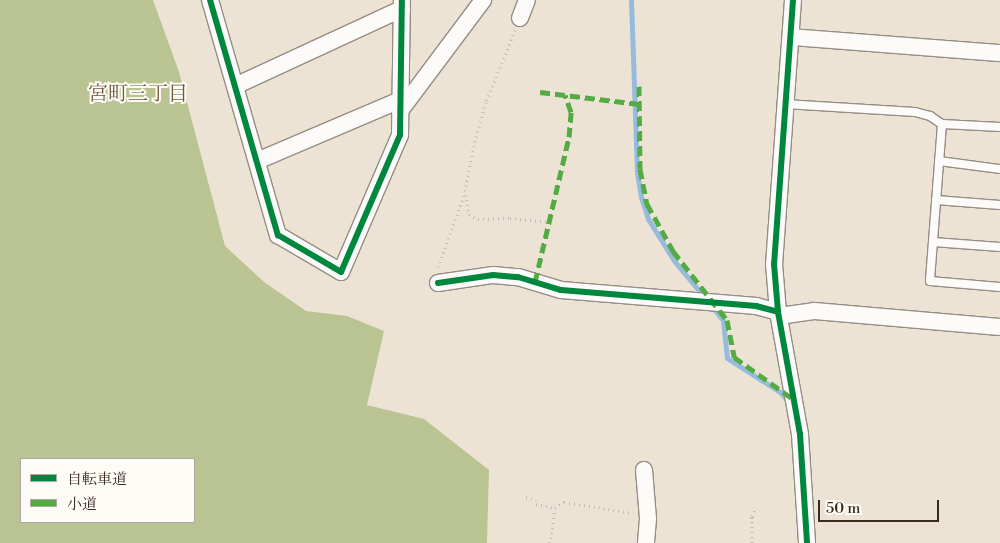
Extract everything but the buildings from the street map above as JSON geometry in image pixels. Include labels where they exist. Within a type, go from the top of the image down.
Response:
[{"type":"street","points":[[257,161],[400,106],[483,0]]},
{"type":"street","points":[[520,18],[527,0]]},
{"type":"street","points":[[793,0],[774,264],[779,314],[800,434],[807,543]]},
{"type":"street","points":[[215,2],[235,86],[278,235],[340,272],[400,135],[402,5],[235,86]]},
{"type":"street","points":[[791,37],[1000,53]]},
{"type":"street","points":[[438,283],[493,275],[518,277],[561,290],[756,306],[779,314],[814,311],[1000,327]]},
{"type":"street","points":[[644,470],[648,519],[646,543]]},
{"type":"lane","points":[[786,104],[915,112],[930,116],[942,124],[1000,127]]},
{"type":"lane","points":[[942,124],[930,281],[1000,287]]},
{"type":"lane","points":[[939,161],[1000,169]]},
{"type":"lane","points":[[936,200],[1000,205]]},
{"type":"lane","points":[[933,242],[1000,247]]},
{"type":"path","points":[[438,283],[438,269],[454,230],[466,190],[486,102],[520,18]]},
{"type":"path","points":[[466,190],[469,214],[472,218],[550,222]]},
{"type":"path","points":[[526,497],[536,500],[536,504],[554,508],[570,501],[626,510],[648,519]]},
{"type":"path","points":[[550,543],[554,508]]},
{"type":"path","points":[[752,543],[752,516],[755,509]]},
{"type":"green space","points":[[0,0],[153,0],[179,72],[225,246],[264,282],[306,311],[347,316],[384,331],[367,405],[424,419],[489,470],[487,543],[0,543]]},
{"type":"waterway","points":[[631,0],[637,172],[641,197],[648,219],[675,262],[701,293]]},
{"type":"waterway","points":[[714,309],[723,320],[727,358],[780,392],[788,401]]},
{"type":"marked path","points":[[639,86],[640,169],[647,204],[673,251],[727,320],[734,357],[793,399]]},
{"type":"marked path","points":[[540,92],[639,104]]},
{"type":"marked path","points":[[535,282],[569,137],[571,112],[565,95]]},
{"type":"cycle path","points":[[210,0],[278,235],[341,272],[400,135],[402,0]]},
{"type":"cycle path","points":[[793,0],[774,264],[778,312],[800,434],[807,543]]},
{"type":"cycle path","points":[[438,283],[493,275],[518,277],[561,290],[756,306],[778,312]]},
{"type":"district","name":"宮町三丁目","points":[[138,94]]}]
